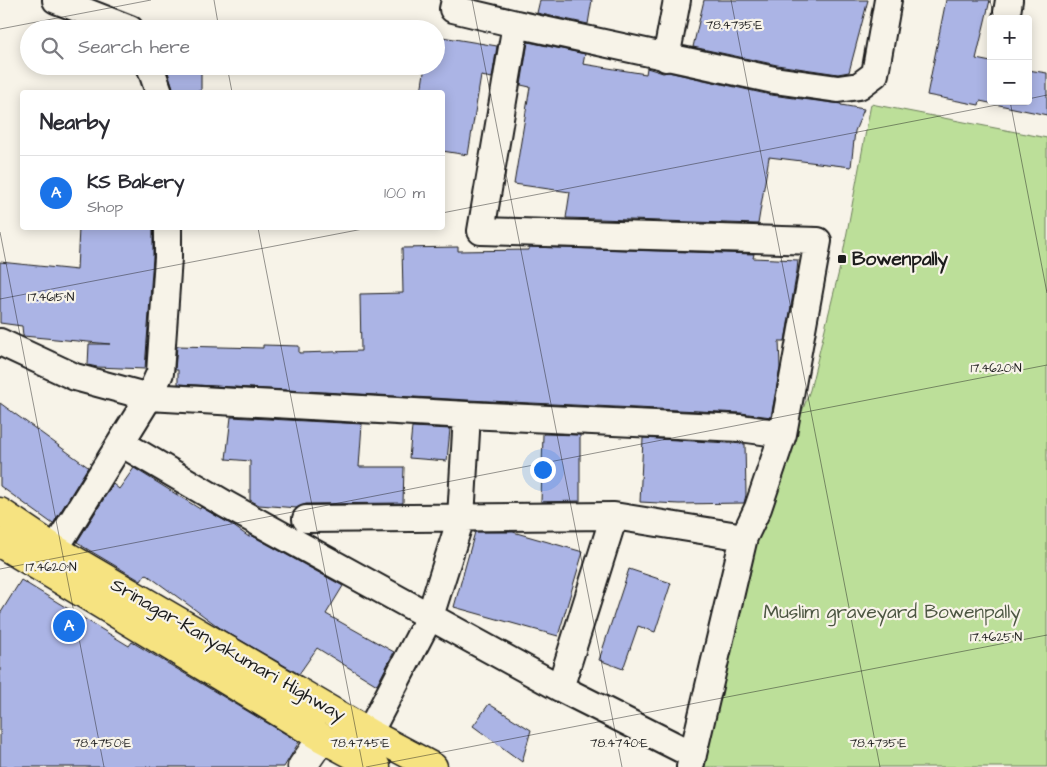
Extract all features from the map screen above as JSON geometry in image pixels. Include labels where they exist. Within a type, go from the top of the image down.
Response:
[{"type":"highway","name":"Srinagar-Kanyakumari Highway","points":[[0,512],[55,549],[369,732],[433,767]]},
{"type":"highway","name":"Srinagar-Kanyakumari Highway","points":[[0,543],[322,738],[376,767]]},
{"type":"street","points":[[56,0],[107,20]]},
{"type":"street","points":[[455,0],[453,9],[516,24],[774,80],[838,88],[859,86],[875,74],[888,0]]},
{"type":"street","points":[[666,58],[677,0]]},
{"type":"street","points":[[1007,15],[1009,0]]},
{"type":"street","points":[[121,443],[234,508],[692,761],[744,537],[758,508],[783,434],[818,241],[481,231],[516,24]]},
{"type":"street","points":[[153,75],[158,90]]},
{"type":"street","points":[[55,549],[149,397],[160,373],[168,258],[168,230]]},
{"type":"street","points":[[0,342],[75,377],[149,397],[740,428],[783,434]]},
{"type":"street","points":[[369,732],[430,616],[461,518],[467,415]]},
{"type":"street","points":[[306,519],[614,516],[744,537]]},
{"type":"street","points":[[560,688],[614,516]]},
{"type":"street","points":[[302,767],[322,738]]},
{"type":"green space","name":"Muslim graveyard Bowenpally","points":[[871,104],[1047,138],[1047,767],[700,767],[714,642],[810,390],[842,259]]},
{"type":"building","points":[[540,0],[592,0],[588,24],[537,13]]},
{"type":"building","points":[[704,0],[868,0],[849,72],[838,74],[777,65],[693,47]]},
{"type":"building","points":[[946,0],[990,0],[976,59],[987,61],[987,102],[980,101],[979,105],[927,95]]},
{"type":"building","points":[[445,37],[497,46],[492,78],[481,76],[468,155],[445,151],[445,90],[421,90],[424,75],[445,75]]},
{"type":"building","points":[[528,42],[585,54],[583,64],[646,74],[647,68],[771,95],[841,104],[864,109],[855,131],[851,167],[769,157],[758,224],[566,218],[570,192],[514,184],[530,87],[521,85]]},
{"type":"building","points":[[1032,71],[1047,73],[1047,115],[999,105],[1032,105]]},
{"type":"building","points":[[169,75],[201,75],[201,90],[174,90]]},
{"type":"building","points":[[79,230],[153,230],[153,257],[145,369],[88,365],[89,344],[110,344],[23,336],[22,326],[0,323],[0,262],[77,270]]},
{"type":"building","points":[[458,247],[458,251],[529,250],[529,247],[754,254],[753,258],[798,260],[785,341],[779,341],[780,368],[771,417],[741,413],[178,384],[178,370],[175,370],[177,346],[263,348],[263,345],[299,346],[299,353],[361,351],[360,294],[403,293],[402,248]]},
{"type":"building","points":[[0,403],[88,467],[53,524],[0,486]]},
{"type":"building","points":[[231,417],[362,424],[359,467],[404,467],[403,503],[306,504],[297,508],[259,505],[250,500],[250,461],[226,459]]},
{"type":"building","points":[[412,427],[450,429],[447,461],[409,458]]},
{"type":"building","points":[[543,434],[580,435],[580,501],[541,502]]},
{"type":"building","points":[[643,438],[745,444],[746,495],[744,503],[679,504],[640,502]]},
{"type":"building","points":[[134,468],[200,509],[201,507],[232,525],[249,537],[249,534],[343,586],[326,614],[394,652],[377,685],[317,648],[299,674],[223,630],[146,574],[141,581],[77,542],[113,484],[119,489]]},
{"type":"building","points":[[475,532],[513,532],[583,552],[558,636],[454,607]]},
{"type":"building","points":[[629,569],[671,583],[655,632],[638,626],[623,669],[599,660]]},
{"type":"building","points":[[21,580],[129,646],[132,642],[299,742],[284,767],[0,767],[0,614]]},
{"type":"building","points":[[489,704],[531,730],[522,762],[473,726]]},
{"type":"place","name":"Bowenpally","points":[[842,259]]},
{"type":"place","name":"KS Bakery","points":[[69,626]]}]
